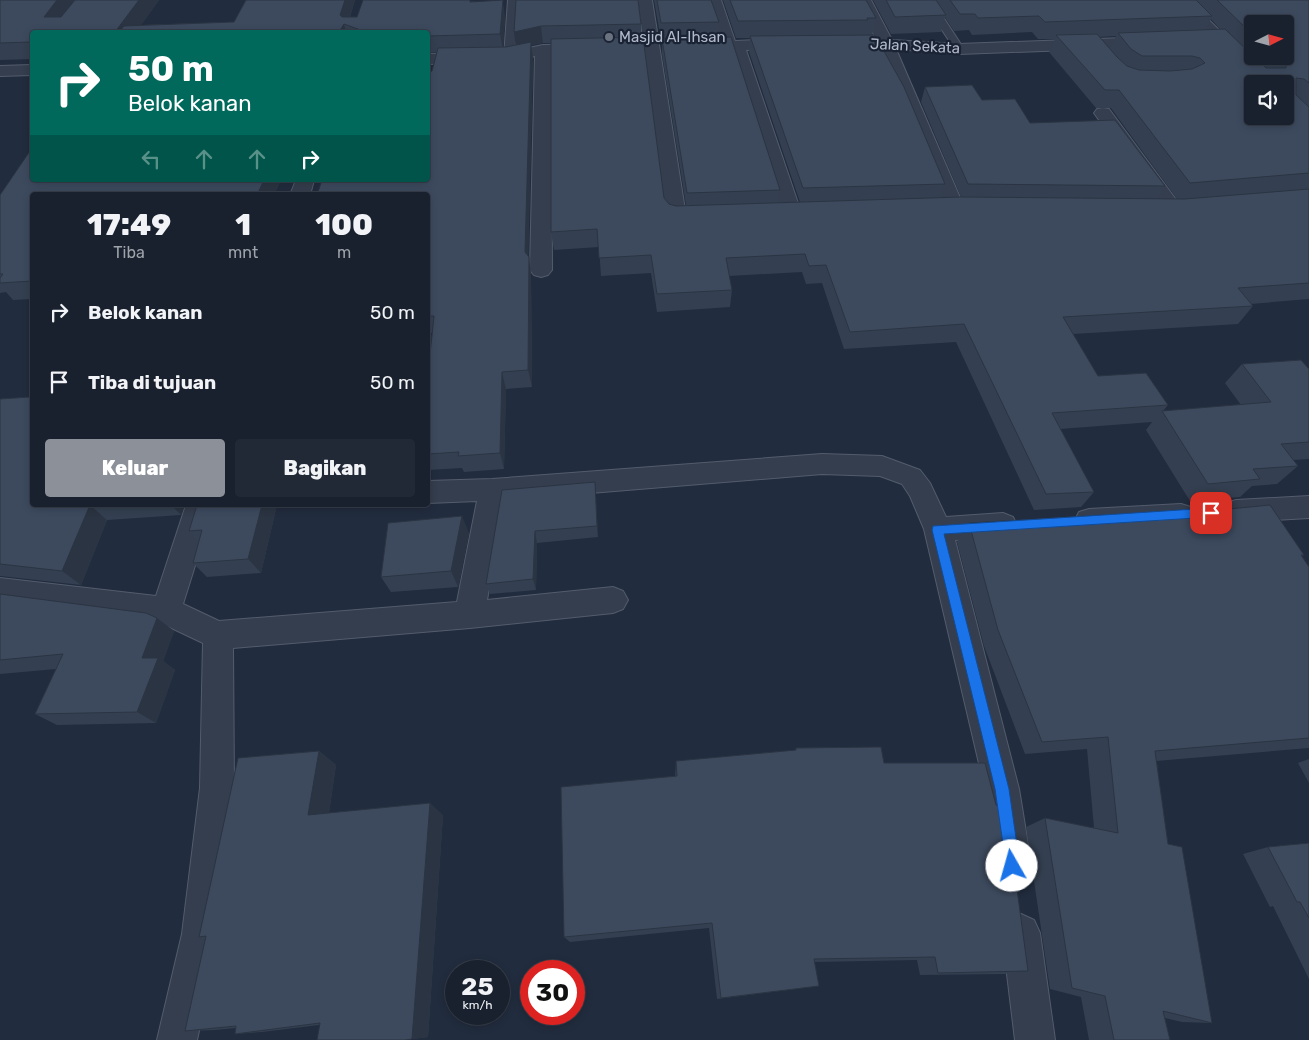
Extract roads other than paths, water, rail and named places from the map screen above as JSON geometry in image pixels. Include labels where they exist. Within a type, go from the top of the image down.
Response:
[{"type":"street","points":[[645,0],[676,216],[724,214]]},
{"type":"street","points":[[714,0],[733,45],[791,212]]},
{"type":"street","points":[[864,0],[886,44],[944,208],[974,208]]},
{"type":"street","points":[[1181,0],[1256,75]]},
{"type":"street","points":[[1202,40],[1222,39]]},
{"type":"street","name":"Jalan Sekata","points":[[827,44],[886,44],[959,49],[1163,41]]},
{"type":"street","points":[[632,48],[797,44]]},
{"type":"street","points":[[1094,44],[1106,58]]},
{"type":"street","points":[[430,59],[509,57],[543,50],[602,49]]},
{"type":"street","points":[[541,270],[543,50]]},
{"type":"street","points":[[0,71],[30,70]]},
{"type":"street","points":[[1103,113],[1183,208],[1153,209]]},
{"type":"street","points":[[430,492],[492,490],[822,464],[882,466],[911,477],[921,491],[938,530],[1002,789],[1035,1040]]},
{"type":"street","points":[[470,615],[492,490]]},
{"type":"street","points":[[166,611],[199,507]]},
{"type":"street","points":[[1065,522],[1309,507]]},
{"type":"street","points":[[938,530],[1026,524]]},
{"type":"street","points":[[0,591],[166,611],[218,635],[470,615],[613,600]]},
{"type":"street","points":[[177,1040],[200,934],[217,788],[218,635]]},
{"type":"lane","points":[[509,57],[513,0]]},
{"type":"lane","points":[[927,0],[959,49]]},
{"type":"place","name":"Masjid Al-Ihsan","points":[[609,37]]}]
